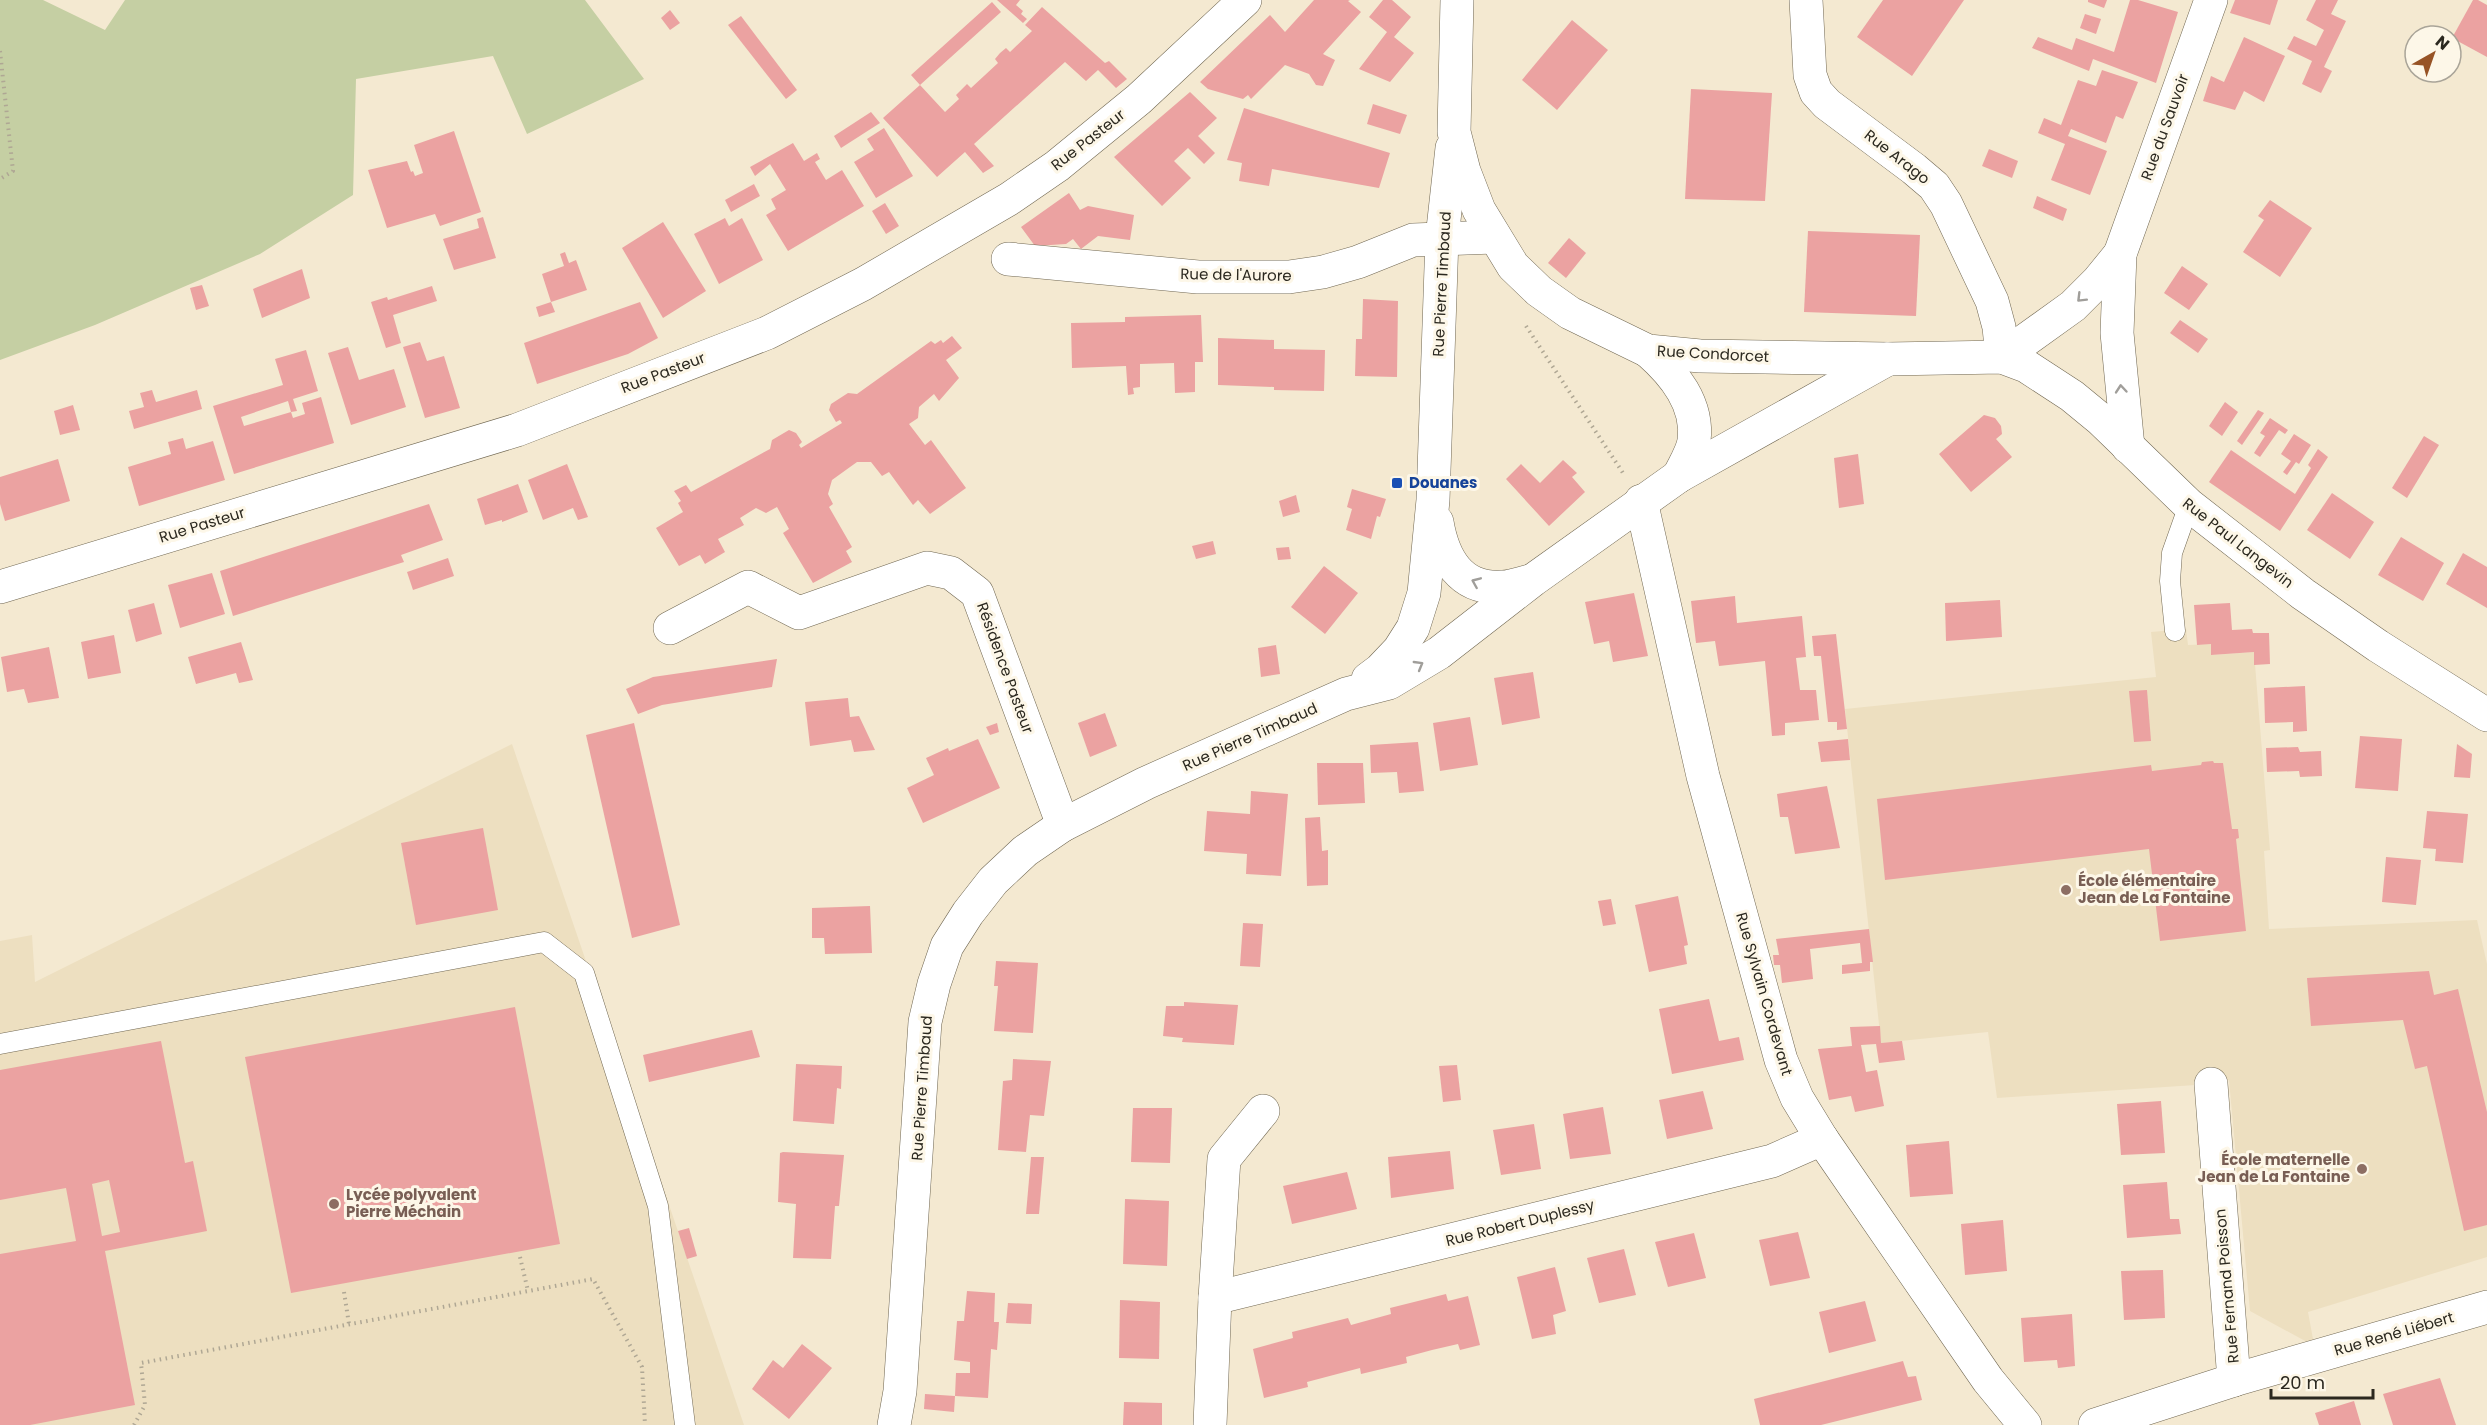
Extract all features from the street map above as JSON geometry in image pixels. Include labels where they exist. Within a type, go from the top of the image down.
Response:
[{"type":"street","name":"Rue Pasteur","points":[[0,587],[517,430],[767,333],[863,284],[1009,199],[1056,166],[1139,99],[1245,0]]},
{"type":"street","name":"Rue Condorcet","points":[[1457,0],[1455,132],[1464,171],[1479,210],[1514,266],[1539,291],[1570,313],[1648,351],[1700,356],[1888,359],[2002,357]]},
{"type":"street","name":"Rue Arago","points":[[1806,0],[1810,75],[1816,92],[1827,104],[1914,168],[1934,186],[1946,204],[1992,301],[1999,327],[2002,357]]},
{"type":"street","name":"Rue du Sauvoir","points":[[2128,447],[2117,333],[2120,254],[2211,0]]},
{"type":"street","name":"Rue Pierre Timbaud","points":[[1346,694],[1380,670],[1399,650],[1413,628],[1424,592],[1433,500],[1442,238],[1455,132]]},
{"type":"street","name":"Rue de l'Aurore","points":[[1008,260],[1198,277],[1289,277],[1323,272],[1413,240],[1494,237]]},
{"type":"street","name":"Rue du Sauvoir","points":[[2002,357],[2073,306],[2120,254]]},
{"type":"street","points":[[1648,351],[1668,368],[1683,389],[1693,414],[1694,441],[1679,476]]},
{"type":"street","name":"Rue Paul Langevin","points":[[2002,357],[2045,376],[2100,419],[2189,505],[2303,594],[2378,646],[2487,715]]},
{"type":"street","name":"Rue Pierre Timbaud","points":[[894,1425],[900,1392],[925,1022],[934,984],[947,946],[993,880],[1025,851],[1063,825],[1146,783],[1346,694],[1389,682],[1439,653],[1533,580],[1679,476],[1888,359]]},
{"type":"street","points":[[1433,500],[1441,544],[1449,561],[1459,573],[1475,584],[1490,587],[1504,587],[1533,580]]},
{"type":"street","name":"Rue Sylvain Cordevant","points":[[1641,501],[1703,776],[1781,1060],[1797,1098],[1822,1139],[1988,1380],[2025,1425]]},
{"type":"street","name":"Résidence Pasteur","points":[[670,628],[748,587],[799,613],[927,568],[951,573],[977,593],[1063,825]]},
{"type":"street","name":"Rue Fernand Poisson","points":[[2211,1084],[2234,1380]]},
{"type":"street","points":[[1210,1425],[1224,1159],[1263,1111]]},
{"type":"street","name":"Rue Robert Duplessy","points":[[1215,1298],[1772,1161],[1822,1139]]},
{"type":"street","name":"Rue René Liébert","points":[[2095,1425],[2234,1380],[2487,1307]]},
{"type":"lane","points":[[2175,631],[2170,581],[2172,553],[2189,505]]},
{"type":"lane","points":[[0,1044],[544,942],[584,973],[658,1206],[685,1425]]},
{"type":"path","points":[[0,51],[14,171],[0,179]]},
{"type":"path","points":[[1526,326],[1641,501]]},
{"type":"path","points":[[520,1257],[528,1291]]},
{"type":"path","points":[[135,1425],[146,1405],[141,1363],[593,1278],[642,1367],[645,1425]]},
{"type":"path","points":[[344,1292],[349,1324]]},
{"type":"shaded area","name":"École élémentaire Jean de La Fontaine","points":[[2186,629],[2188,645],[2211,644],[2212,655],[2254,652],[2270,850],[2264,851],[2269,929],[2477,920],[2487,964],[2487,1257],[2308,1312],[2313,1339],[2307,1342],[2250,1311],[2229,1080],[2211,1084],[1997,1098],[1988,1032],[1881,1043],[1845,709],[2156,677],[2151,632]]},
{"type":"shaded area","name":"Lycée polyvalent Pierre Méchain","points":[[512,744],[744,1425],[0,1425],[0,941],[32,935],[35,982]]},
{"type":"green space","points":[[0,0],[43,0],[105,30],[125,0],[585,0],[644,79],[527,134],[493,56],[356,79],[353,195],[260,254],[95,325],[0,360]]},
{"type":"building","points":[[997,0],[1020,0],[1016,5],[1027,19],[1023,23]]},
{"type":"building","points":[[1314,0],[1350,0],[1348,1],[1361,12],[1323,54],[1335,60],[1323,86],[1316,85],[1309,74],[1285,65],[1251,99],[1248,95],[1243,99],[1208,89],[1200,82],[1270,15],[1285,32]]},
{"type":"building","points":[[1383,0],[1392,0],[1411,17],[1394,37],[1414,53],[1390,82],[1359,69],[1387,32],[1369,17]]},
{"type":"building","points":[[1883,0],[1964,0],[1912,76],[1857,37]]},
{"type":"building","points":[[2088,0],[2107,0],[2104,8]]},
{"type":"building","points":[[2130,0],[2138,0],[2178,12],[2156,83],[2093,59],[2089,71],[2032,48],[2038,37],[2072,50],[2076,38],[2114,52]]},
{"type":"building","points":[[2235,0],[2278,0],[2270,25],[2230,13]]},
{"type":"building","points":[[2316,0],[2338,0],[2331,14],[2346,21],[2324,67],[2332,71],[2321,93],[2302,84],[2312,61],[2287,49],[2294,36],[2316,46],[2324,30],[2306,20]]},
{"type":"building","points":[[2473,0],[2487,5],[2487,57],[2463,44],[2463,24],[2460,24]]},
{"type":"building","points":[[992,2],[1001,12],[920,85],[911,75]]},
{"type":"building","points":[[1042,7],[1105,63],[1109,61],[1127,79],[1116,88],[1098,70],[1086,81],[1065,62],[974,144],[994,166],[983,173],[965,152],[937,177],[883,118],[920,85],[945,112],[959,99],[956,95],[967,84],[971,88],[998,63],[995,59],[1000,53],[1006,48],[1010,52],[1032,31],[1025,25]]},
{"type":"building","points":[[670,10],[680,23],[670,30],[661,18]]},
{"type":"building","points":[[2085,14],[2101,19],[2096,34],[2080,28]]},
{"type":"building","points":[[741,16],[797,90],[786,99],[728,25]]},
{"type":"building","points":[[1572,20],[1608,50],[1557,110],[1522,80]]},
{"type":"building","points":[[2244,37],[2285,56],[2264,102],[2244,91],[2235,110],[2203,101],[2211,76],[2224,82]]},
{"type":"building","points":[[2102,70],[2138,82],[2123,119],[2116,116],[2106,143],[2071,129],[2068,136],[2107,151],[2090,195],[2051,180],[2065,144],[2038,133],[2044,118],[2061,125],[2078,80],[2096,86]]},
{"type":"building","points":[[1691,89],[1772,93],[1765,201],[1685,199]]},
{"type":"building","points":[[1190,92],[1217,118],[1198,136],[1215,153],[1204,164],[1188,148],[1174,161],[1191,178],[1162,206],[1114,157]]},
{"type":"building","points":[[1373,104],[1407,115],[1400,134],[1367,124]]},
{"type":"building","points":[[1244,108],[1390,153],[1379,188],[1272,169],[1269,186],[1239,181],[1242,163],[1227,160]]},
{"type":"building","points":[[871,112],[880,123],[841,148],[834,136]]},
{"type":"building","points":[[884,128],[913,176],[876,198],[854,162],[874,150],[867,139]]},
{"type":"building","points":[[454,131],[481,212],[440,226],[435,214],[387,228],[368,170],[407,161],[415,176],[423,173],[414,145]]},
{"type":"building","points":[[793,143],[804,161],[817,153],[820,159],[815,162],[826,180],[842,170],[864,206],[788,251],[766,215],[776,209],[771,199],[786,190],[770,164],[755,176],[750,167]]},
{"type":"building","points":[[1989,149],[2018,161],[2012,178],[1982,166]]},
{"type":"building","points":[[754,184],[760,196],[731,212],[725,200]]},
{"type":"building","points":[[1069,193],[1080,210],[1088,206],[1134,215],[1130,240],[1098,236],[1081,249],[1073,239],[1066,244],[1035,246],[1021,227]]},
{"type":"building","points":[[2037,196],[2067,209],[2063,221],[2033,208]]},
{"type":"building","points":[[2270,200],[2312,228],[2280,277],[2243,252],[2264,220],[2258,216]]},
{"type":"building","points":[[885,203],[899,226],[886,234],[872,211]]},
{"type":"building","points":[[483,217],[496,258],[454,270],[443,239],[479,228],[477,219]]},
{"type":"building","points":[[725,218],[729,226],[742,218],[763,260],[719,284],[694,234]]},
{"type":"building","points":[[663,222],[706,291],[663,318],[622,248]]},
{"type":"building","points":[[1808,231],[1920,235],[1916,316],[1804,312]]},
{"type":"building","points":[[1569,238],[1586,253],[1566,278],[1548,263]]},
{"type":"building","points":[[565,252],[569,263],[576,260],[587,290],[551,302],[542,274],[564,266],[560,254]]},
{"type":"building","points":[[2182,266],[2208,284],[2189,310],[2164,293]]},
{"type":"building","points":[[302,269],[310,298],[262,318],[253,289]]},
{"type":"building","points":[[202,285],[209,306],[196,310],[190,288]]},
{"type":"building","points":[[432,286],[437,301],[393,315],[401,343],[386,348],[371,302],[387,297],[388,300]]},
{"type":"building","points":[[1363,299],[1398,301],[1397,377],[1355,376],[1356,339],[1362,339]]},
{"type":"building","points":[[551,302],[555,312],[539,317],[536,307]]},
{"type":"building","points":[[640,302],[658,338],[628,354],[537,384],[524,343]]},
{"type":"building","points":[[1201,315],[1203,362],[1195,362],[1195,392],[1175,393],[1174,363],[1140,364],[1140,387],[1133,388],[1134,394],[1128,395],[1126,366],[1072,368],[1071,323],[1125,322],[1125,317]]},
{"type":"building","points":[[2180,320],[2208,339],[2198,353],[2170,333]]},
{"type":"building","points":[[952,336],[962,348],[946,360],[959,378],[939,401],[934,394],[919,407],[918,418],[909,424],[925,445],[931,440],[966,488],[930,514],[918,500],[913,505],[889,472],[882,476],[871,462],[857,462],[832,480],[828,494],[833,504],[829,507],[852,547],[846,551],[852,562],[813,583],[783,533],[789,529],[777,507],[766,513],[756,508],[740,518],[744,525],[718,539],[725,552],[705,564],[700,555],[679,566],[656,528],[683,512],[678,503],[681,501],[674,491],[686,485],[691,492],[770,449],[772,440],[789,430],[796,433],[802,442],[799,445],[801,448],[842,423],[840,420],[836,422],[829,410],[831,404],[848,393],[857,394],[931,341],[935,344],[941,340],[943,343]]},
{"type":"building","points":[[1218,338],[1274,340],[1274,349],[1325,350],[1324,391],[1274,390],[1274,387],[1218,385]]},
{"type":"building","points":[[420,342],[427,361],[444,356],[460,408],[425,418],[403,347]]},
{"type":"building","points":[[348,347],[359,380],[394,369],[406,407],[351,425],[328,353]]},
{"type":"building","points":[[306,350],[318,391],[293,399],[297,411],[291,412],[293,418],[305,414],[302,403],[321,397],[334,443],[234,474],[213,406],[283,385],[275,359]],"holes":[[[288,401],[291,412],[244,426],[241,417]]]},
{"type":"building","points":[[152,390],[156,402],[197,390],[202,409],[134,429],[129,411],[144,407],[140,393]]},
{"type":"building","points":[[2225,402],[2238,412],[2222,436],[2209,426]]},
{"type":"building","points":[[73,405],[80,430],[60,435],[54,411]]},
{"type":"building","points":[[2258,410],[2264,413],[2242,445],[2237,441]]},
{"type":"building","points":[[1984,415],[1995,418],[2001,426],[2002,434],[1996,439],[2012,457],[1971,492],[1939,454]]},
{"type":"building","points":[[2270,418],[2288,430],[2285,434],[2279,430],[2260,457],[2254,453],[2265,436],[2260,433]]},
{"type":"building","points":[[2294,434],[2311,445],[2299,464],[2296,462],[2287,475],[2283,472],[2291,461],[2281,454]]},
{"type":"building","points":[[2424,436],[2439,445],[2407,498],[2392,488]]},
{"type":"building","points":[[183,438],[186,449],[213,441],[225,480],[139,506],[128,467],[171,454],[168,442]]},
{"type":"building","points":[[2318,449],[2328,457],[2280,531],[2209,482],[2231,450],[2295,494],[2311,468],[2308,465]]},
{"type":"building","points":[[1858,454],[1864,504],[1839,508],[1834,458]]},
{"type":"building","points":[[58,459],[70,501],[5,521],[0,504],[0,477]]},
{"type":"building","points":[[1563,460],[1577,473],[1572,477],[1585,492],[1549,526],[1506,479],[1521,464],[1540,483]]},
{"type":"building","points":[[567,464],[588,517],[578,520],[573,508],[543,520],[528,480]]},
{"type":"building","points":[[518,484],[528,512],[502,522],[502,520],[485,525],[477,499]]},
{"type":"building","points":[[1352,489],[1386,499],[1380,517],[1377,516],[1371,539],[1346,530],[1352,509],[1347,507]]},
{"type":"building","points":[[2332,493],[2374,522],[2350,559],[2307,530]]},
{"type":"building","points":[[1296,495],[1300,512],[1283,517],[1279,501]]},
{"type":"building","points":[[429,504],[443,540],[401,555],[404,562],[233,616],[220,571]]},
{"type":"building","points":[[2401,537],[2444,563],[2423,601],[2378,575]]},
{"type":"building","points":[[1213,541],[1216,554],[1196,559],[1192,546]]},
{"type":"building","points":[[1289,547],[1291,559],[1278,560],[1276,548]]},
{"type":"building","points":[[2463,553],[2487,567],[2487,608],[2446,584]]},
{"type":"building","points":[[448,558],[454,576],[413,590],[407,572]]},
{"type":"building","points":[[1324,566],[1358,593],[1325,634],[1291,607]]},
{"type":"building","points":[[212,573],[225,614],[180,628],[168,585]]},
{"type":"building","points":[[1634,593],[1648,656],[1613,662],[1609,641],[1594,644],[1585,602]]},
{"type":"building","points":[[1735,596],[1737,623],[1802,616],[1806,657],[1796,658],[1800,690],[1816,690],[1819,720],[1785,723],[1785,735],[1772,736],[1765,661],[1719,666],[1715,641],[1696,643],[1691,601]]},
{"type":"building","points":[[2000,600],[2002,637],[1946,641],[1945,603]]},
{"type":"building","points":[[154,603],[162,634],[136,642],[128,610]]},
{"type":"building","points":[[2230,603],[2232,630],[2252,629],[2253,633],[2269,633],[2270,664],[2254,665],[2254,652],[2211,655],[2211,644],[2197,645],[2194,605]]},
{"type":"building","points":[[1836,634],[1847,729],[1837,730],[1837,722],[1828,722],[1821,656],[1814,656],[1812,636]]},
{"type":"building","points":[[114,635],[121,673],[88,679],[81,642]]},
{"type":"building","points":[[241,642],[253,680],[239,683],[236,673],[196,684],[188,657]]},
{"type":"building","points":[[1276,645],[1280,674],[1261,677],[1258,648]]},
{"type":"building","points":[[49,647],[59,698],[28,703],[24,689],[7,692],[1,657]]},
{"type":"building","points":[[777,659],[772,687],[662,705],[638,714],[626,689],[653,677]]},
{"type":"building","points":[[1533,672],[1540,718],[1502,725],[1494,678]]},
{"type":"building","points":[[2305,686],[2307,731],[2293,732],[2293,722],[2265,723],[2264,688]]},
{"type":"building","points":[[2147,690],[2151,741],[2134,742],[2129,691]]},
{"type":"building","points":[[848,698],[850,717],[859,716],[875,750],[854,752],[851,740],[810,746],[805,702]]},
{"type":"building","points":[[1105,713],[1117,746],[1090,757],[1078,723]]},
{"type":"building","points":[[1470,717],[1478,765],[1440,771],[1433,723]]},
{"type":"building","points":[[634,723],[680,925],[632,938],[586,735]]},
{"type":"building","points":[[997,723],[999,732],[990,735],[986,727]]},
{"type":"building","points":[[2360,736],[2402,739],[2398,791],[2355,788]]},
{"type":"building","points":[[978,739],[1000,788],[923,823],[907,788],[934,775],[926,758],[948,748],[949,751]]},
{"type":"building","points":[[1848,739],[1850,760],[1821,762],[1818,742]]},
{"type":"building","points":[[1418,742],[1424,791],[1399,793],[1397,772],[1371,773],[1370,745]]},
{"type":"building","points":[[2457,744],[2472,754],[2470,778],[2454,777]]},
{"type":"building","points":[[2298,747],[2300,752],[2321,751],[2322,776],[2300,777],[2299,771],[2267,772],[2266,748]]},
{"type":"building","points":[[2202,762],[2223,763],[2232,829],[2238,829],[2239,838],[2236,839],[2246,931],[2160,941],[2149,849],[1885,880],[1877,799],[2151,765],[2152,771],[2201,765]]},
{"type":"building","points":[[1317,763],[1363,763],[1365,803],[1318,805]]},
{"type":"building","points":[[1827,786],[1840,848],[1795,854],[1788,817],[1780,817],[1777,794]]},
{"type":"building","points":[[1251,791],[1288,794],[1281,876],[1246,874],[1247,854],[1204,851],[1207,811],[1250,814]]},
{"type":"building","points":[[2427,811],[2468,814],[2463,863],[2435,861],[2436,849],[2423,848]]},
{"type":"building","points":[[1320,817],[1322,851],[1328,850],[1328,885],[1307,886],[1305,818]]},
{"type":"building","points":[[483,828],[498,910],[416,925],[401,843]]},
{"type":"building","points":[[2386,857],[2421,860],[2416,905],[2382,902]]},
{"type":"building","points":[[1678,896],[1688,945],[1684,946],[1687,964],[1649,972],[1635,905]]},
{"type":"building","points":[[1611,899],[1616,924],[1603,926],[1598,901]]},
{"type":"building","points":[[870,906],[872,953],[825,954],[824,938],[812,938],[812,908]]},
{"type":"building","points":[[1243,923],[1263,924],[1260,967],[1240,966]]},
{"type":"building","points":[[1869,929],[1873,962],[1870,962],[1870,971],[1842,974],[1842,965],[1862,963],[1860,943],[1810,949],[1813,979],[1782,983],[1780,965],[1774,965],[1773,955],[1779,955],[1776,939]]},
{"type":"building","points":[[996,961],[1038,963],[1033,1033],[994,1031],[998,986],[994,986]]},
{"type":"building","points":[[2429,971],[2434,995],[2458,989],[2487,1112],[2487,1225],[2464,1231],[2427,1066],[2415,1069],[2403,1020],[2311,1026],[2307,978]]},
{"type":"building","points":[[1709,999],[1719,1041],[1739,1037],[1744,1060],[1672,1074],[1659,1009]]},
{"type":"building","points":[[1184,1002],[1238,1005],[1234,1045],[1182,1042],[1183,1038],[1163,1036],[1166,1006],[1184,1006]]},
{"type":"building","points":[[515,1007],[560,1244],[291,1293],[245,1057]]},
{"type":"building","points":[[1880,1026],[1881,1043],[1902,1041],[1905,1060],[1879,1063],[1876,1044],[1861,1045],[1866,1072],[1877,1070],[1884,1106],[1855,1112],[1851,1096],[1829,1100],[1818,1049],[1852,1046],[1850,1027]]},
{"type":"building","points":[[752,1030],[760,1057],[649,1082],[643,1055]]},
{"type":"building","points":[[161,1041],[185,1163],[193,1161],[207,1231],[105,1251],[135,1405],[30,1425],[0,1425],[0,1254],[76,1241],[66,1188],[0,1200],[0,1070]],"holes":[[[109,1180],[120,1232],[102,1236],[92,1184]]]},
{"type":"building","points":[[1013,1059],[1051,1061],[1044,1116],[1030,1115],[1026,1152],[998,1150],[1003,1081],[1012,1080]]},
{"type":"building","points":[[796,1064],[842,1066],[841,1089],[837,1088],[834,1124],[793,1121]]},
{"type":"building","points":[[1457,1065],[1461,1100],[1443,1102],[1439,1066]]},
{"type":"building","points":[[1703,1091],[1713,1129],[1667,1139],[1659,1100]]},
{"type":"building","points":[[2161,1101],[2165,1153],[2121,1155],[2117,1104]]},
{"type":"building","points":[[1603,1107],[1611,1154],[1570,1159],[1563,1114]]},
{"type":"building","points":[[1133,1108],[1172,1108],[1170,1163],[1131,1162]]},
{"type":"building","points":[[1534,1124],[1541,1169],[1501,1175],[1493,1130]]},
{"type":"building","points":[[1949,1141],[1953,1194],[1910,1197],[1906,1145]]},
{"type":"building","points":[[1450,1151],[1454,1189],[1391,1198],[1388,1157]]},
{"type":"building","points":[[780,1153],[844,1155],[839,1206],[835,1206],[831,1259],[793,1258],[796,1204],[778,1202]]},
{"type":"building","points":[[1031,1157],[1044,1157],[1039,1214],[1026,1214]]},
{"type":"building","points":[[1347,1172],[1357,1209],[1292,1224],[1283,1186]]},
{"type":"building","points":[[2167,1182],[2170,1219],[2179,1219],[2181,1234],[2127,1238],[2123,1185]]},
{"type":"building","points":[[1125,1199],[1169,1201],[1167,1266],[1123,1264]]},
{"type":"building","points":[[2003,1220],[2007,1271],[1965,1275],[1961,1224]]},
{"type":"building","points":[[689,1228],[697,1256],[687,1259],[678,1231]]},
{"type":"building","points":[[1798,1232],[1810,1278],[1770,1286],[1759,1240]]},
{"type":"building","points":[[1694,1233],[1706,1278],[1668,1287],[1655,1242]]},
{"type":"building","points":[[1624,1249],[1636,1295],[1599,1303],[1587,1258]]},
{"type":"building","points":[[1555,1267],[1566,1311],[1553,1315],[1556,1334],[1532,1339],[1517,1277]]},
{"type":"building","points":[[2163,1270],[2165,1318],[2124,1320],[2121,1271]]},
{"type":"building","points":[[967,1291],[995,1293],[994,1322],[999,1322],[997,1350],[991,1349],[988,1398],[955,1396],[956,1373],[970,1373],[970,1362],[954,1360],[957,1321],[964,1321]]},
{"type":"building","points":[[1446,1294],[1448,1301],[1468,1296],[1480,1345],[1460,1350],[1458,1344],[1432,1350],[1406,1357],[1407,1363],[1361,1374],[1360,1368],[1307,1382],[1308,1387],[1264,1398],[1253,1349],[1293,1338],[1292,1332],[1348,1318],[1351,1325],[1391,1314],[1390,1308]]},
{"type":"building","points":[[1120,1300],[1160,1302],[1159,1359],[1119,1358]]},
{"type":"building","points":[[1865,1301],[1876,1341],[1829,1353],[1819,1312]]},
{"type":"building","points":[[1008,1303],[1032,1304],[1031,1324],[1006,1323]]},
{"type":"building","points":[[2072,1314],[2075,1366],[2058,1368],[2057,1360],[2024,1362],[2021,1318]]},
{"type":"building","points":[[802,1344],[832,1368],[789,1419],[752,1389],[773,1360],[783,1368]]},
{"type":"building","points":[[1903,1361],[1908,1377],[1916,1376],[1922,1400],[1821,1425],[1760,1425],[1754,1399]]},
{"type":"building","points":[[2440,1378],[2456,1425],[2393,1425],[2383,1394]]},
{"type":"building","points":[[925,1394],[955,1396],[954,1412],[924,1409]]},
{"type":"building","points":[[2354,1401],[2361,1425],[2319,1425],[2315,1413]]},
{"type":"building","points":[[1124,1402],[1162,1403],[1162,1425],[1123,1425]]},
{"type":"place","name":"Douanes","points":[[1397,483]]},
{"type":"place","name":"École élémentaire Jean de La Fontaine","points":[[2066,890]]},
{"type":"place","name":"École maternelle Jean de La Fontaine","points":[[2362,1169]]},
{"type":"place","name":"Lycée polyvalent Pierre Méchain","points":[[334,1204]]}]
